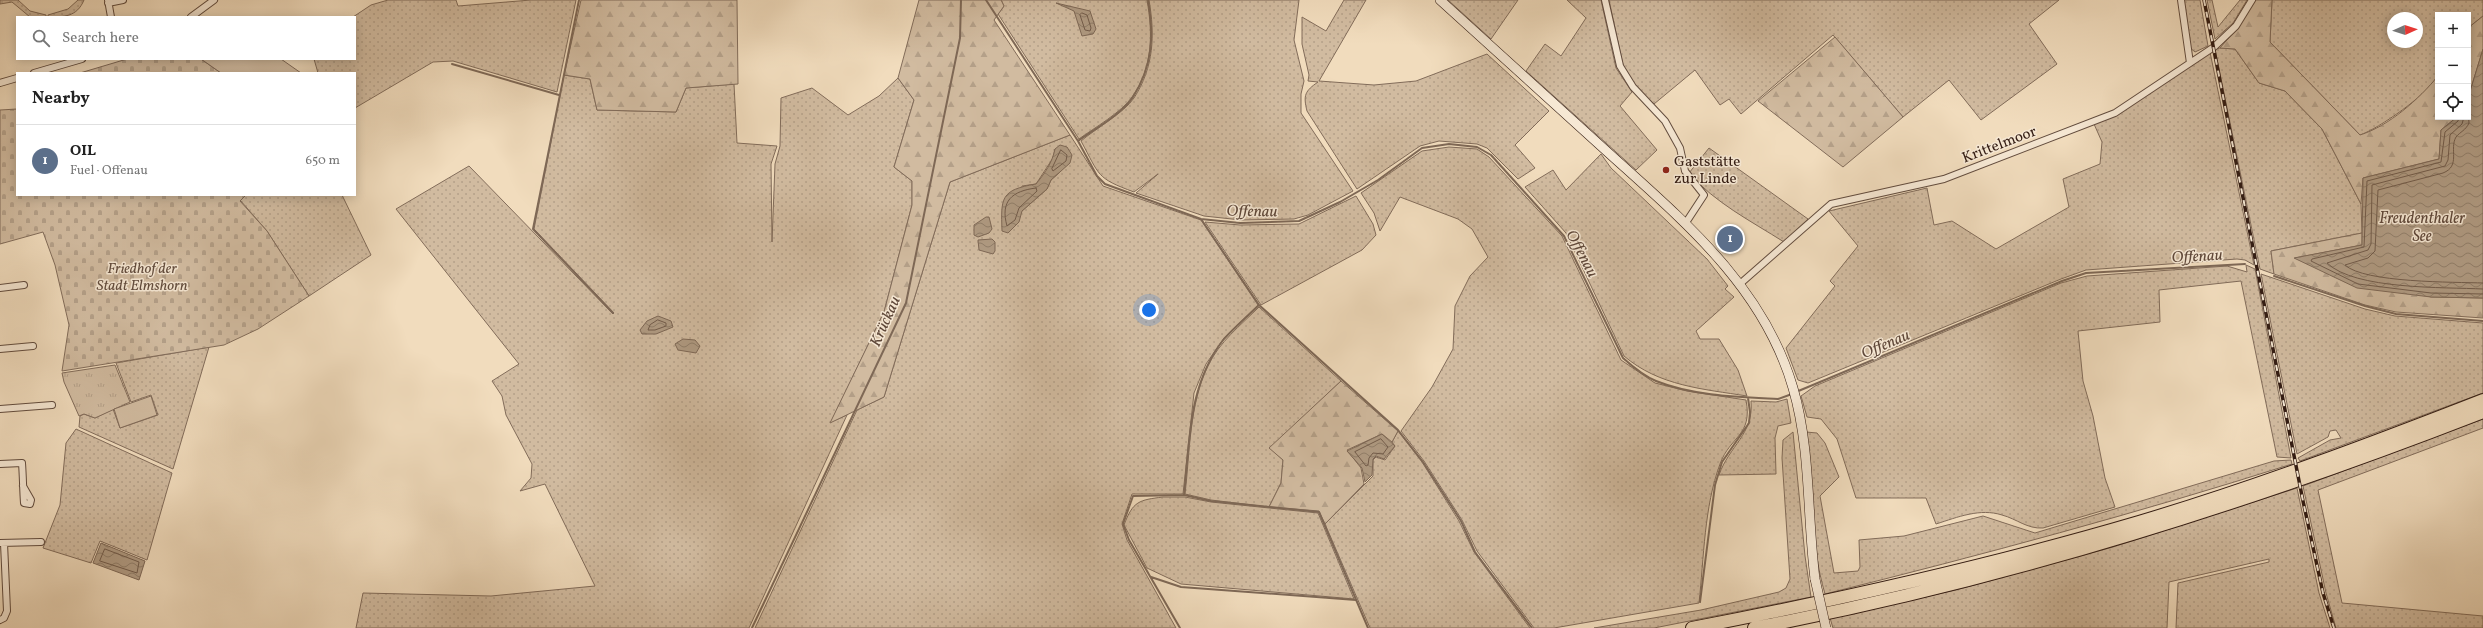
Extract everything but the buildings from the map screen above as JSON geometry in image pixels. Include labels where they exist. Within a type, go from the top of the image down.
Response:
[{"type":"highway","points":[[1692,628],[1786,610],[1965,568],[2139,522],[2321,461],[2483,400]]},
{"type":"highway","points":[[1754,628],[1964,580],[2141,532],[2326,472],[2483,412]]},
{"type":"main road","points":[[1440,0],[1685,224],[1741,284],[1766,320],[1793,386],[1798,405],[1803,441],[1815,579],[1826,628]]},
{"type":"street","points":[[111,16],[108,1],[123,0]]},
{"type":"street","points":[[192,16],[214,0]]},
{"type":"street","points":[[1605,0],[1620,66],[1633,88],[1665,121],[1680,148],[1685,171],[1704,195],[1685,224]]},
{"type":"street","points":[[2181,0],[2190,63]]},
{"type":"street","name":"Krittelmoor","points":[[1741,284],[1830,204],[1944,179],[2115,113],[2214,47],[2236,26],[2252,0]]},
{"type":"street","points":[[37,72],[79,60]]},
{"type":"street","points":[[0,83],[16,78]]},
{"type":"street","points":[[0,288],[24,285]]},
{"type":"street","points":[[0,349],[33,346]]},
{"type":"street","points":[[0,409],[52,405]]},
{"type":"street","points":[[0,464],[22,463],[23,486]]},
{"type":"street","points":[[0,620],[4,618],[7,610],[2,543],[41,542]]},
{"type":"green space","points":[[0,0],[18,0],[30,11],[46,16],[29,16],[12,2],[0,4]]},
{"type":"green space","points":[[78,0],[84,0],[78,10],[74,13],[65,16],[48,16],[48,15],[68,9]]},
{"type":"green space","points":[[388,0],[456,0],[458,6],[531,0],[576,0],[557,92],[453,61],[433,62],[356,107],[356,72],[318,72],[314,60],[356,60],[356,16],[354,16],[371,5]]},
{"type":"green space","points":[[581,0],[737,0],[738,84],[686,88],[676,112],[597,110],[590,79],[564,75]]},
{"type":"green space","points":[[919,0],[1001,0],[1004,6],[994,20],[1070,135],[950,182],[884,397],[830,423],[884,312],[912,205],[912,181],[894,167],[914,100],[898,78]]},
{"type":"green space","points":[[1001,0],[1147,0],[1150,25],[1150,50],[1144,74],[1132,97],[1115,114],[1079,139],[998,14],[1004,6]]},
{"type":"green space","points":[[1149,0],[1299,0],[1294,40],[1304,81],[1301,94],[1301,113],[1353,191],[1308,215],[1294,219],[1241,220],[1204,216],[1136,193],[1158,174],[1134,192],[1112,183],[1100,174],[1081,141],[1117,115],[1129,104],[1141,86],[1146,75],[1151,50],[1152,26]]},
{"type":"green space","points":[[1344,0],[1366,0],[1319,81],[1374,85],[1416,81],[1487,54],[1549,111],[1515,145],[1535,168],[1518,179],[1487,148],[1477,144],[1439,141],[1420,146],[1357,189],[1307,111],[1305,101],[1306,94],[1310,88],[1318,82],[1308,81],[1309,75],[1302,44],[1302,17],[1326,31]]},
{"type":"green space","points":[[1448,0],[1518,0],[1491,39]]},
{"type":"green space","points":[[1567,0],[1601,0],[1616,68],[1632,92],[1620,106],[1657,150],[1636,170],[1526,71],[1545,44],[1561,56],[1586,18]]},
{"type":"green space","points":[[1609,0],[2059,0],[2029,24],[2057,64],[1981,120],[1949,80],[1903,117],[1833,35],[1741,114],[1729,99],[1720,105],[1695,70],[1654,104],[1635,85],[1623,65]]},
{"type":"green space","points":[[2183,0],[2200,0],[2208,46],[2195,52],[2189,47]]},
{"type":"green space","points":[[2207,0],[2212,0],[2218,27],[2240,0],[2247,0],[2233,23],[2215,39]]},
{"type":"green space","points":[[2255,0],[2272,0],[2270,42],[2360,135],[2382,125],[2403,111],[2422,94],[2435,79],[2435,120],[2453,120],[2441,130],[2439,159],[2363,178],[2361,204],[2322,129],[2285,91],[2259,83],[2235,49],[2220,48],[2239,26]]},
{"type":"green space","points":[[2272,0],[2483,0],[2483,16],[2471,26],[2471,12],[2435,12],[2435,79],[2424,92],[2402,110],[2378,126],[2360,135],[2270,42]]},
{"type":"green space","points":[[2483,16],[2483,49],[2471,88],[2471,48],[2471,26]]},
{"type":"green space","points":[[1835,37],[1903,117],[1843,167],[1758,101]]},
{"type":"green space","points":[[2215,49],[2235,49],[2259,83],[2285,91],[2322,129],[2361,204],[2362,233],[2271,251],[2274,274],[2260,269]]},
{"type":"green space","points":[[2210,52],[2254,265],[2245,260],[2237,259],[2086,270],[1808,383],[1798,380],[1786,348],[1835,286],[1830,281],[1858,246],[1829,211],[1927,188],[1934,225],[1952,221],[1996,249],[2069,207],[2063,179],[2100,164],[2102,142],[2094,124]]},
{"type":"green space","points":[[124,60],[202,60],[220,72],[83,72]]},
{"type":"green space","points":[[202,60],[282,60],[300,72],[220,72]]},
{"type":"green space","points":[[564,75],[590,79],[597,110],[676,112],[686,88],[734,84],[737,143],[777,146],[771,164],[772,242],[775,164],[780,146],[781,98],[812,88],[848,115],[879,96],[898,78],[914,100],[894,167],[912,181],[912,205],[884,312],[831,422],[847,415],[749,628],[356,628],[363,593],[491,596],[595,586],[545,484],[520,491],[531,478],[532,464],[506,415],[502,396],[492,381],[519,364],[396,209],[469,166],[613,314],[614,313],[534,229]]},
{"type":"green space","name":"Friedhof der Stadt Elmshorn","points":[[16,109],[16,196],[245,196],[240,201],[267,231],[309,296],[258,329],[224,345],[62,371],[69,325],[55,265],[43,232],[0,244],[0,110]]},
{"type":"green space","points":[[1070,135],[1103,186],[1201,220],[1258,305],[1224,338],[1206,364],[1194,393],[1183,494],[1132,494],[1122,524],[1127,540],[1176,628],[755,628],[857,410],[884,397],[950,182]],"holes":[[[1055,149],[1059,173],[1051,180],[1047,189],[1022,211],[1022,186],[1036,184],[1053,158]]]},
{"type":"green space","points":[[1449,147],[1477,149],[1489,157],[1562,236],[1621,360],[1655,383],[1687,391],[1746,400],[1747,412],[1743,429],[1724,455],[1715,480],[1705,533],[1699,603],[1554,628],[1534,628],[1477,551],[1462,520],[1424,461],[1401,431],[1432,387],[1453,349],[1455,306],[1470,276],[1488,257],[1472,229],[1458,219],[1400,197],[1380,231],[1374,213],[1361,193],[1422,151]]},
{"type":"green space","points":[[1709,148],[1808,219],[1784,242],[1746,219],[1722,202],[1699,184],[1689,173]]},
{"type":"green space","points":[[1601,154],[1611,168],[1707,259],[1728,286],[1725,289],[1734,297],[1696,331],[1700,339],[1719,339],[1738,370],[1747,396],[1682,385],[1652,374],[1624,356],[1566,233],[1525,187],[1553,170],[1566,190]]},
{"type":"green space","points":[[245,196],[342,196],[371,255],[309,296],[267,231],[240,200]]},
{"type":"green space","points":[[1356,196],[1373,224],[1376,235],[1362,250],[1261,305],[1205,222],[1240,225],[1299,224]]},
{"type":"green space","points":[[2362,233],[2362,245],[2295,258],[2431,297],[2483,298],[2483,318],[2396,312],[2365,305],[2274,274],[2271,251]]},
{"type":"green space","points":[[2246,265],[2255,269],[2291,458],[2277,457],[2241,281],[2159,290],[2160,322],[2078,331],[2083,381],[2093,416],[2105,478],[2115,507],[2043,528],[2032,527],[2002,515],[1986,512],[1969,514],[1936,524],[1926,498],[1856,498],[1837,439],[1821,419],[1807,417],[1801,396],[1815,386],[2061,283],[2087,276],[2227,266],[2247,272]]},
{"type":"green space","points":[[2261,274],[2365,309],[2395,316],[2483,323],[2483,393],[2300,461],[2298,458],[2330,440],[2341,438],[2336,430],[2330,431],[2328,437],[2297,454]]},
{"type":"green space","points":[[1259,307],[1341,381],[1270,448],[1283,460],[1281,483],[1269,507],[1211,500],[1185,494],[1191,429],[1197,397],[1202,381],[1208,366],[1218,349]]},
{"type":"green space","points":[[209,347],[173,469],[79,427],[80,416],[84,414],[95,418],[113,409],[120,428],[158,415],[151,395],[131,402],[116,363]]},
{"type":"green space","points":[[115,365],[130,402],[95,418],[84,414],[79,416],[64,382],[62,373]]},
{"type":"green space","points":[[1341,381],[1398,431],[1392,442],[1382,434],[1347,450],[1361,468],[1364,484],[1325,524],[1319,511],[1269,507],[1281,483],[1283,460],[1269,448]]},
{"type":"green space","points":[[151,396],[157,415],[120,428],[114,409]]},
{"type":"green space","points":[[1787,399],[1791,423],[1778,426],[1775,438],[1776,474],[1719,475],[1723,465],[1740,440],[1749,422],[1751,401],[1776,402]]},
{"type":"green space","points":[[2483,419],[2483,428],[2318,490],[2342,603],[2483,616],[2483,628],[2336,628],[2326,593],[2303,486]]},
{"type":"green space","points":[[76,429],[172,473],[147,560],[100,541],[91,563],[43,548],[60,505],[66,443]]},
{"type":"green space","points":[[1398,431],[1422,462],[1459,521],[1474,552],[1530,628],[1370,628],[1325,524],[1373,476],[1373,460],[1376,457],[1385,460],[1395,446],[1392,442]]},
{"type":"green space","points":[[1793,432],[1805,556],[1811,597],[1654,628],[1594,628],[1701,610],[1779,592],[1786,588],[1790,579],[1782,458],[1783,440]]},
{"type":"green space","points":[[1806,432],[1817,433],[1825,443],[1839,477],[1820,496],[1834,573],[1858,571],[1860,567],[1859,540],[1904,536],[1983,516],[2035,533],[2274,461],[2291,460],[2292,464],[2176,500],[2060,533],[1825,594],[1813,534]]},
{"type":"green space","points":[[2297,488],[2319,593],[2330,628],[2176,628],[2178,583],[2269,562],[2269,559],[2169,582],[2167,628],[1833,628],[1830,618],[1956,590],[2113,547]]},
{"type":"green space","points":[[1185,497],[1211,502],[1318,513],[1354,599],[1181,584],[1147,568],[1124,525],[1134,506],[1138,503],[1148,499]]},
{"type":"water","points":[[1056,3],[1090,11],[1096,29],[1093,34],[1082,36],[1074,11]]},
{"type":"water","name":"Freudenthaler See","points":[[2483,49],[2483,298],[2431,297],[2357,288],[2294,258],[2362,245],[2363,178],[2439,159],[2441,130],[2453,120],[2471,120],[2471,88]]},
{"type":"water","points":[[1060,145],[1067,147],[1072,155],[1070,163],[1051,180],[1047,189],[1022,211],[1019,222],[1008,233],[1002,231],[1002,211],[1005,197],[1015,189],[1036,184],[1048,168],[1055,149]]},
{"type":"water","points":[[986,217],[989,217],[992,229],[989,233],[978,237],[974,235],[974,225]]},
{"type":"water","points":[[992,239],[995,242],[995,251],[993,254],[979,250],[978,240]]},
{"type":"water","points":[[658,316],[671,321],[673,327],[656,334],[642,334],[640,330],[647,321]]},
{"type":"water","points":[[683,339],[695,340],[700,346],[696,353],[678,350],[675,344]]},
{"type":"water","points":[[1382,434],[1395,446],[1384,459],[1376,456],[1373,459],[1372,475],[1365,482],[1362,468],[1347,451]]},
{"type":"water","points":[[101,543],[145,561],[139,580],[93,563]]},
{"type":"waterway","points":[[579,0],[533,229],[613,313]]},
{"type":"waterway","name":"Krückau","points":[[752,628],[906,303],[960,38],[961,0]]},
{"type":"waterway","name":"Offenau","points":[[986,0],[1078,141],[1097,176],[1105,184],[1201,219],[1240,223],[1299,221],[1340,202],[1378,180],[1422,148],[1449,144],[1477,147],[1491,155],[1564,236],[1623,358],[1635,368],[1647,377],[1656,381],[1670,386],[1701,393],[1778,399],[1792,394]]},
{"type":"waterway","points":[[1078,141],[1122,109],[1133,97],[1140,85],[1145,74],[1150,50],[1151,26],[1148,0]]},
{"type":"waterway","points":[[452,64],[559,95]]},
{"type":"waterway","points":[[1201,219],[1259,305],[1398,430],[1423,462],[1461,521],[1475,552],[1532,628]]},
{"type":"waterway","name":"Offenau","points":[[1796,392],[2062,281],[2086,273],[2245,264]]},
{"type":"waterway","name":"Offenau","points":[[2274,276],[2365,306],[2396,314],[2483,321]]},
{"type":"waterway","points":[[1180,628],[1129,540],[1123,524],[1133,496],[1184,495],[1193,413],[1203,375],[1212,356],[1224,339],[1259,305]]},
{"type":"waterway","points":[[1700,602],[1715,485],[1722,462],[1749,423],[1750,412],[1748,398]]},
{"type":"waterway","points":[[1184,495],[1211,501],[1319,512],[1368,628]]},
{"type":"waterway","points":[[1151,577],[1181,587],[1356,600]]},
{"type":"railway","points":[[2204,0],[2303,501],[2323,593],[2334,628]]},
{"type":"place","name":"Gaststätte zur Linde","points":[[1666,170]]},
{"type":"place","name":"OIL","points":[[1730,239]]}]
